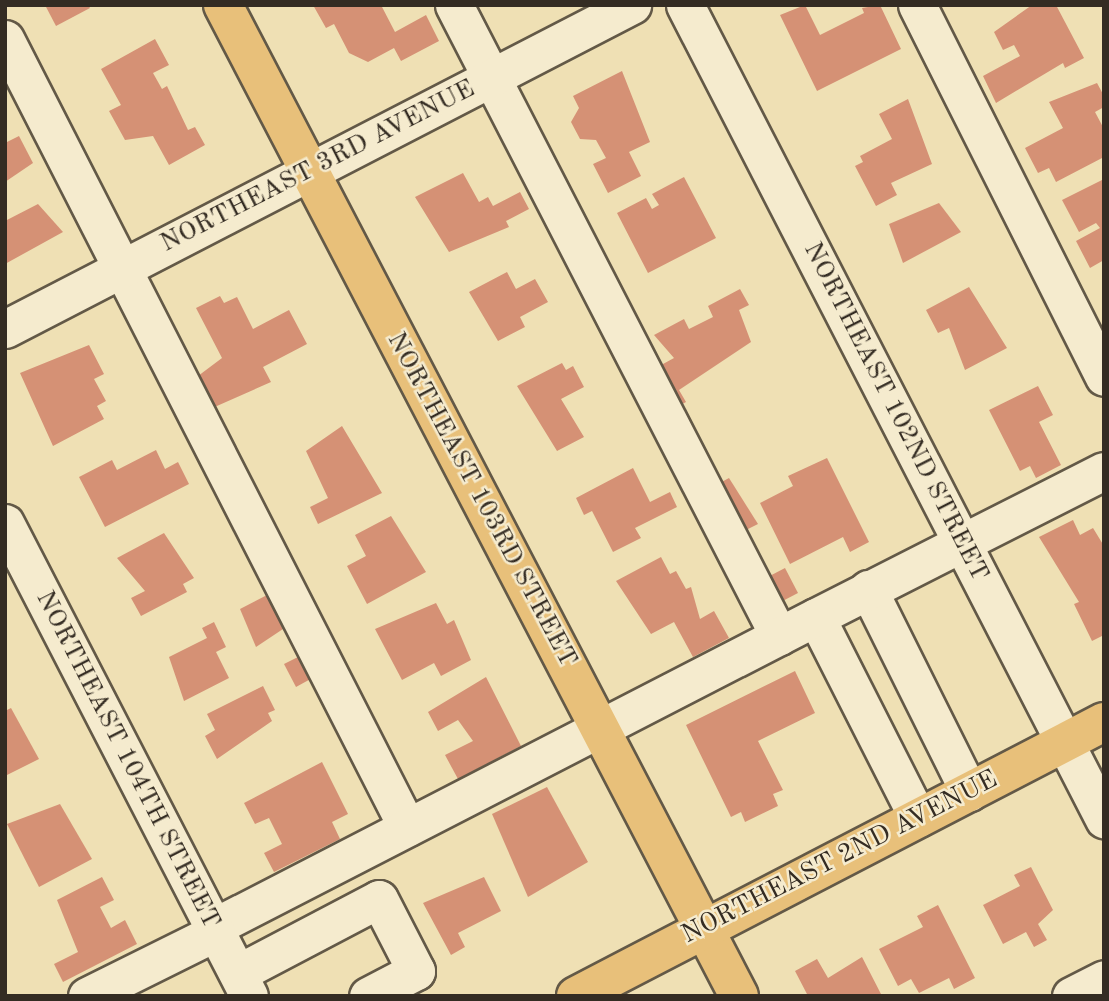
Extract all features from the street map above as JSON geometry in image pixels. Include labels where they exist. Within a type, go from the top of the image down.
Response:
[{"type":"main road","name":"NORTHEAST 103RD STREET","points":[[223,5],[739,996]]},
{"type":"main road","name":"NORTHEAST 2ND AVENUE","points":[[576,996],[1104,722]]},
{"type":"street","points":[[454,5],[779,636]]},
{"type":"street","name":"NORTHEAST 3RD AVENUE","points":[[5,329],[632,5]]},
{"type":"street","name":"NORTHEAST 102ND STREET","points":[[685,5],[1104,819]]},
{"type":"street","points":[[917,5],[1104,377]]},
{"type":"street","points":[[5,39],[124,267],[407,827]]},
{"type":"street","points":[[87,996],[600,727],[1104,471]]},
{"type":"street","name":"NORTHEAST 104TH STREET","points":[[5,523],[244,985]]},
{"type":"street","points":[[868,589],[969,792]]},
{"type":"street","points":[[816,617],[918,818]]},
{"type":"street","points":[[244,985],[379,899],[416,971],[368,996]]},
{"type":"street","points":[[1071,996],[1104,979]]},
{"type":"building","points":[[45,5],[88,5],[90,8],[56,26]]},
{"type":"building","points":[[313,5],[381,5],[395,32],[426,15],[439,41],[401,61],[394,48],[368,62],[349,53],[334,24],[326,28]]},
{"type":"building","points":[[805,5],[820,35],[864,13],[862,8],[880,5],[901,49],[817,91],[780,15]]},
{"type":"building","points":[[1032,5],[1056,5],[1084,58],[1065,68],[1063,63],[996,103],[983,76],[1020,56],[1014,45],[1003,50],[994,32]]},
{"type":"building","points":[[155,39],[169,65],[153,73],[162,89],[167,86],[188,130],[195,127],[205,145],[169,165],[153,136],[125,140],[109,111],[121,105],[101,69]]},
{"type":"building","points":[[622,71],[650,142],[629,152],[641,176],[608,193],[593,164],[606,158],[596,140],[580,139],[571,122],[579,108],[573,96]]},
{"type":"building","points":[[1097,83],[1104,96],[1104,107],[1095,112],[1104,129],[1104,157],[1056,182],[1049,168],[1038,173],[1025,148],[1063,128],[1049,102]]},
{"type":"building","points":[[908,99],[932,164],[891,183],[897,195],[876,206],[855,166],[863,162],[860,156],[892,139],[879,114]]},
{"type":"building","points":[[19,136],[33,163],[5,182],[5,143]]},
{"type":"building","points":[[463,173],[479,202],[488,197],[493,206],[520,192],[529,209],[506,221],[509,227],[449,252],[415,197]]},
{"type":"building","points":[[684,177],[716,238],[648,273],[617,213],[646,198],[652,209],[659,205],[652,194]]},
{"type":"building","points":[[1104,179],[1104,260],[1090,268],[1076,241],[1100,228],[1096,223],[1079,232],[1062,200]]},
{"type":"building","points":[[939,203],[961,232],[903,263],[889,224]]},
{"type":"building","points":[[38,204],[63,232],[5,264],[5,221]]},
{"type":"building","points":[[507,272],[516,289],[535,279],[548,302],[520,317],[525,327],[498,341],[469,292]]},
{"type":"building","points":[[969,287],[1007,348],[965,370],[949,328],[938,333],[926,310]]},
{"type":"building","points":[[740,289],[749,305],[739,310],[751,342],[679,390],[686,402],[673,409],[652,370],[674,358],[654,335],[684,319],[689,329],[713,317],[708,306]]},
{"type":"building","points":[[220,296],[224,303],[237,297],[253,329],[289,310],[307,344],[263,367],[271,382],[201,413],[186,385],[222,358],[196,308]]},
{"type":"building","points":[[89,345],[104,374],[94,379],[106,401],[97,406],[104,419],[53,446],[20,373]]},
{"type":"building","points":[[562,363],[566,370],[573,366],[584,387],[561,399],[584,437],[557,451],[517,386]]},
{"type":"building","points":[[1038,386],[1053,415],[1039,422],[1061,465],[1036,478],[1030,466],[1020,471],[989,410]]},
{"type":"building","points":[[342,426],[382,493],[318,524],[310,507],[328,498],[306,451]]},
{"type":"building","points":[[156,450],[165,469],[178,462],[189,484],[105,527],[79,477],[112,460],[117,470]]},
{"type":"building","points":[[827,458],[869,542],[850,552],[843,537],[790,564],[760,503],[793,486],[788,476]]},
{"type":"building","points":[[633,468],[650,502],[670,492],[677,507],[635,528],[641,538],[613,552],[592,511],[584,515],[576,498]]},
{"type":"building","points":[[729,478],[758,524],[738,534],[716,485]]},
{"type":"building","points":[[391,516],[426,572],[367,604],[347,566],[366,556],[355,535]]},
{"type":"building","points":[[1073,520],[1080,535],[1093,528],[1104,546],[1104,635],[1092,641],[1074,604],[1079,602],[1039,537]]},
{"type":"building","points":[[164,533],[194,578],[183,584],[187,592],[141,616],[131,598],[145,591],[117,558]]},
{"type":"building","points":[[661,557],[670,574],[676,571],[686,589],[691,587],[700,619],[714,611],[729,638],[693,657],[674,622],[651,634],[616,581]]},
{"type":"building","points":[[785,568],[798,593],[773,606],[760,581]]},
{"type":"building","points":[[269,594],[286,627],[256,647],[240,609]]},
{"type":"building","points":[[436,603],[447,624],[454,620],[471,660],[441,676],[434,663],[402,680],[375,629]]},
{"type":"building","points":[[214,622],[226,647],[216,652],[229,678],[184,701],[169,657],[207,638],[202,628]]},
{"type":"building","points":[[304,654],[316,676],[296,687],[284,664]]},
{"type":"building","points":[[795,671],[815,713],[758,741],[783,790],[773,794],[778,806],[745,822],[741,812],[731,817],[686,725]]},
{"type":"building","points":[[486,677],[521,746],[458,779],[445,755],[473,741],[458,720],[438,731],[428,712]]},
{"type":"building","points":[[263,686],[275,710],[268,713],[272,721],[217,759],[205,736],[215,730],[207,714]]},
{"type":"building","points":[[11,708],[39,759],[5,776],[5,711]]},
{"type":"building","points":[[322,762],[348,814],[332,822],[340,839],[274,872],[264,853],[282,844],[269,818],[255,824],[244,803]]},
{"type":"building","points":[[547,787],[588,862],[528,897],[492,814]]},
{"type":"building","points":[[60,804],[92,859],[39,887],[7,824]]},
{"type":"building","points":[[1031,867],[1053,910],[1038,924],[1047,940],[1034,947],[1026,932],[1003,944],[983,905],[1020,886],[1014,875]]},
{"type":"building","points":[[102,877],[114,900],[100,907],[111,928],[125,920],[137,944],[63,982],[54,964],[78,952],[57,900]]},
{"type":"building","points":[[484,877],[501,911],[458,933],[465,947],[451,955],[423,903]]},
{"type":"building","points":[[938,905],[975,978],[954,989],[949,978],[919,993],[911,979],[898,986],[879,949],[923,927],[917,916]]},
{"type":"building","points":[[862,957],[882,996],[808,996],[795,971],[817,959],[828,978]]}]
